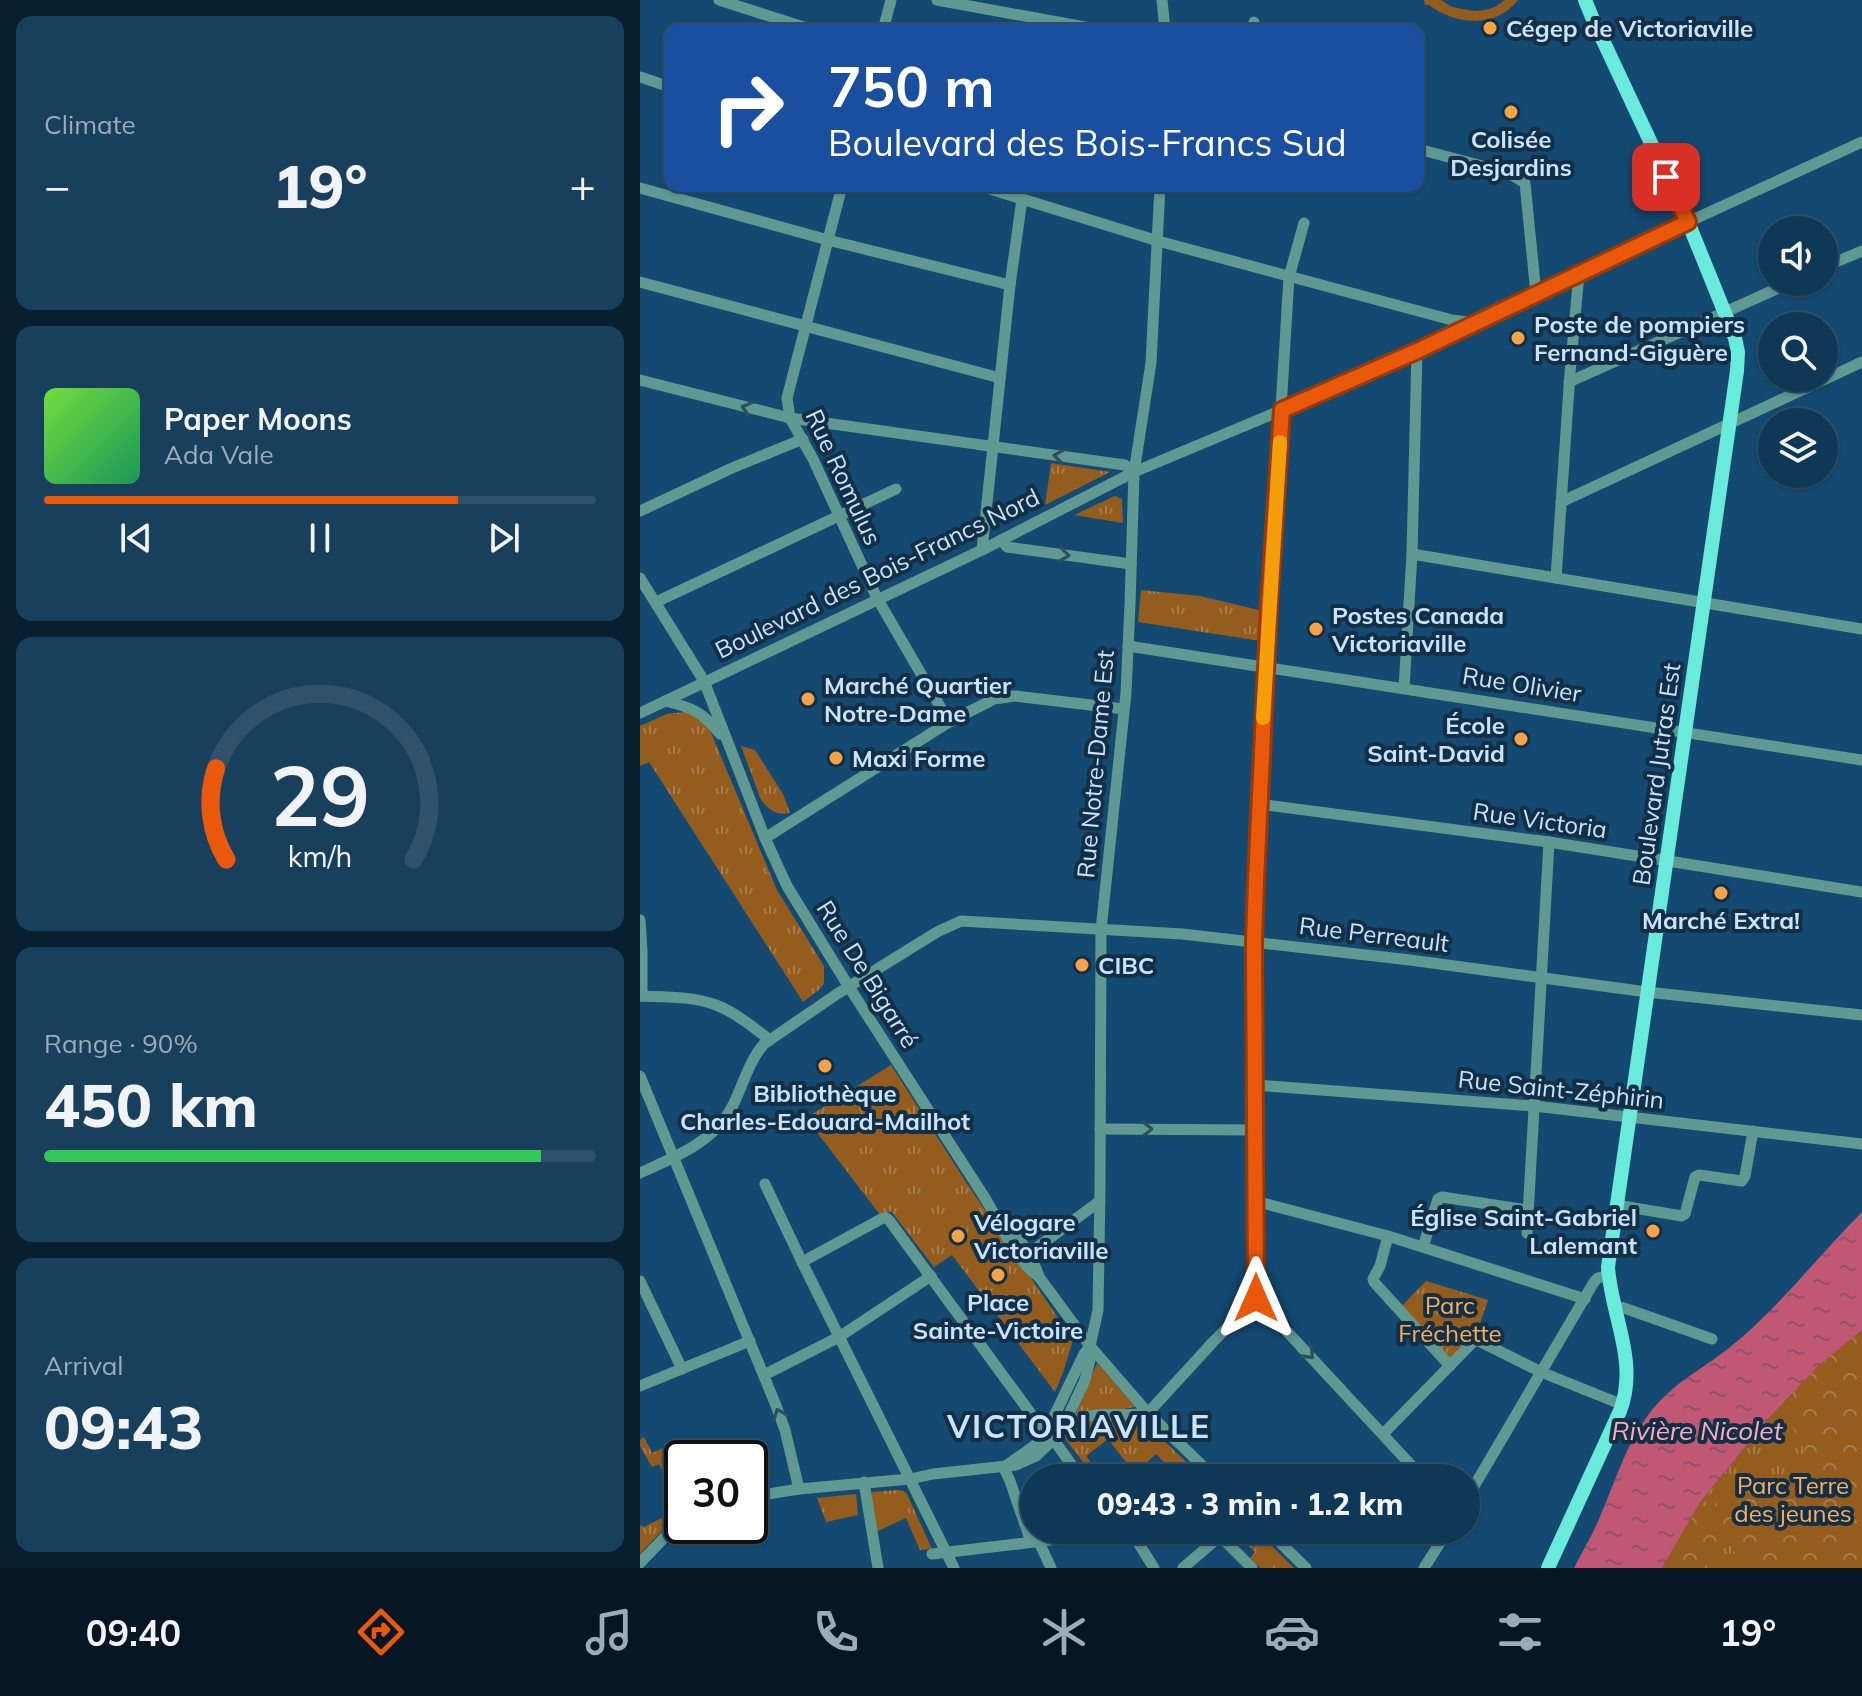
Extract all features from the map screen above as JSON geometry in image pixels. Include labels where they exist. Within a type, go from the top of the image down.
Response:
[{"type":"main road","name":"Boulevard Jutras Est","points":[[1548,1568],[1623,1405],[1627,1359],[1608,1275],[1738,352],[1688,222],[1585,0]]},
{"type":"street","points":[[719,0],[794,24]]},
{"type":"street","points":[[885,24],[891,0]]},
{"type":"street","points":[[937,0],[1068,24]]},
{"type":"street","points":[[1162,0],[1164,24]]},
{"type":"street","points":[[640,77],[664,85]]},
{"type":"street","name":"Boulevard des Bois-Francs Nord","points":[[640,713],[982,550],[1134,472],[1417,351],[1862,142]]},
{"type":"street","points":[[1424,151],[1509,173],[1525,183],[1536,294]]},
{"type":"street","points":[[640,188],[828,240],[1010,285]]},
{"type":"street","name":"Rue Romulus","points":[[840,192],[787,398],[790,418],[803,439],[877,598],[949,722]]},
{"type":"street","points":[[999,192],[1158,241],[1425,313],[1475,323]]},
{"type":"street","name":"Rue Notre-Dame Est","points":[[1050,1437],[1062,1426],[1085,1380],[1098,1310],[1101,930],[1124,709],[1134,472],[1151,363],[1160,192]]},
{"type":"street","points":[[982,550],[1022,199]]},
{"type":"street","points":[[1304,223],[1289,277],[1259,804],[1254,942],[1256,1298],[1410,1464]]},
{"type":"street","points":[[1838,261],[1862,251]]},
{"type":"street","points":[[1556,578],[1579,273]]},
{"type":"street","points":[[640,282],[1000,378]]},
{"type":"street","points":[[1569,382],[1761,296]]},
{"type":"street","points":[[1425,313],[1441,327],[1440,339]]},
{"type":"street","points":[[1404,688],[1412,554],[1417,351]]},
{"type":"street","points":[[1561,502],[1862,362]]},
{"type":"street","points":[[640,380],[790,418],[1125,465],[1134,472]]},
{"type":"street","points":[[640,511],[803,439]]},
{"type":"street","points":[[656,602],[896,489]]},
{"type":"street","points":[[1001,540],[1007,547],[1131,564]]},
{"type":"street","points":[[1412,554],[1862,629]]},
{"type":"street","name":"Rue De Bigarré","points":[[640,578],[704,681],[787,886],[1004,1233],[1090,1346],[1148,1413],[1201,1464]]},
{"type":"street","name":"Rue Olivier","points":[[1128,646],[1862,760]]},
{"type":"street","points":[[765,838],[949,722],[994,699],[1015,696],[1124,709]]},
{"type":"street","name":"Rue De Bigarré","points":[[664,701],[691,708],[704,716],[726,741]]},
{"type":"street","name":"Rue Victoria","points":[[1259,804],[1549,842],[1862,892]]},
{"type":"street","points":[[1527,1233],[1549,842]]},
{"type":"street","points":[[640,920],[641,996],[689,999],[716,1005],[770,1040],[756,1055],[726,1118],[702,1141],[640,1173]]},
{"type":"street","name":"Rue Perreault","points":[[770,1040],[937,932],[961,921],[1182,934],[1647,992],[1862,1015]]},
{"type":"street","points":[[640,1076],[764,1375],[785,1430],[799,1489]]},
{"type":"street","name":"Rue Saint-Zéphirin","points":[[1255,1085],[1534,1106],[1862,1144]]},
{"type":"street","points":[[1100,1129],[1255,1130]]},
{"type":"street","points":[[1616,1205],[1682,1216],[1686,1212],[1695,1177],[1699,1175],[1741,1182],[1745,1176],[1753,1131]]},
{"type":"street","points":[[765,1184],[954,1568]]},
{"type":"street","points":[[1423,1247],[1436,1204],[1442,1197],[1528,1210]]},
{"type":"street","points":[[1035,1249],[1100,1201]]},
{"type":"street","points":[[1255,1201],[1388,1236],[1585,1299]]},
{"type":"street","points":[[802,1262],[886,1218],[1070,1464]]},
{"type":"street","points":[[1388,1236],[1374,1282],[1450,1366]]},
{"type":"street","points":[[1480,1476],[1594,1282],[1608,1275]]},
{"type":"street","points":[[764,1375],[839,1337],[931,1276]]},
{"type":"street","points":[[640,1281],[682,1369]]},
{"type":"street","points":[[1062,1426],[1090,1415],[1148,1413],[1256,1298]]},
{"type":"street","points":[[1613,1306],[1712,1339]]},
{"type":"street","points":[[640,1386],[750,1341]]},
{"type":"street","points":[[1383,1434],[1474,1341],[1623,1405]]},
{"type":"street","points":[[768,1494],[989,1467],[1004,1468],[1036,1456],[1050,1437],[1090,1346]]},
{"type":"street","points":[[1004,1468],[1020,1505]]},
{"type":"street","points":[[922,1504],[924,1488],[933,1474]]},
{"type":"street","points":[[864,1482],[878,1568]]},
{"type":"street","points":[[1183,1568],[1220,1536],[1252,1568]]},
{"type":"street","points":[[640,1563],[664,1538]]},
{"type":"street","points":[[932,1554],[1020,1544]]},
{"type":"street","points":[[1036,1544],[1051,1568]]},
{"type":"street","points":[[1139,1544],[1154,1568]]},
{"type":"street","points":[[1281,1544],[1306,1568]]},
{"type":"street","points":[[1424,1568],[1439,1544]]},
{"type":"green space","points":[[1424,0],[1441,0],[1452,7],[1474,11],[1495,7],[1505,0],[1518,0],[1498,16],[1475,21],[1451,17],[1425,5]]},
{"type":"green space","points":[[1051,463],[1110,472],[1045,505]]},
{"type":"green space","points":[[1115,496],[1122,499],[1123,523],[1074,515]]},
{"type":"green space","points":[[1141,590],[1200,596],[1263,611],[1261,641],[1138,622]]},
{"type":"green space","points":[[685,712],[698,717],[709,728],[777,890],[824,966],[824,983],[803,1002],[649,762],[640,766],[640,726],[667,714]]},
{"type":"green space","points":[[741,746],[755,750],[783,794],[790,813],[774,811],[761,800]]},
{"type":"green space","points":[[891,1065],[1073,1340],[1055,1392],[952,1255],[934,1267],[891,1211],[881,1216],[806,1118]]},
{"type":"green space","name":"Parc Fréchette","points":[[1426,1281],[1488,1300],[1474,1341],[1450,1366],[1399,1309]]},
{"type":"green space","name":"Parc Terre des jeunes","points":[[1862,1330],[1862,1568],[1662,1568],[1701,1501],[1769,1418],[1817,1367]]},
{"type":"green space","name":"Parc Terre des jeunes","points":[[1862,1330],[1862,1568],[1744,1568],[1731,1546],[1723,1544],[1709,1546],[1698,1568],[1662,1568],[1701,1501],[1719,1504],[1736,1495],[1777,1500],[1793,1486],[1805,1447],[1785,1416],[1793,1392],[1817,1367]]},
{"type":"green space","points":[[1097,1363],[1136,1407],[1075,1416]]},
{"type":"green space","points":[[1094,1418],[1145,1419],[1188,1464],[1166,1464],[1156,1454],[1145,1464],[1127,1464],[1108,1439],[1086,1456],[1092,1464],[1085,1464],[1066,1440],[1064,1432]]},
{"type":"green space","points":[[644,1437],[652,1453],[663,1448],[664,1474],[659,1464],[652,1467],[640,1446],[640,1440]]},
{"type":"green space","points":[[897,1490],[907,1494],[932,1549],[920,1550],[906,1518],[876,1532],[870,1495],[872,1492]]},
{"type":"green space","points":[[856,1494],[858,1515],[826,1522],[817,1498]]},
{"type":"green space","points":[[664,1517],[664,1529],[640,1554],[640,1526]]},
{"type":"green space","points":[[1247,1544],[1270,1544],[1294,1568],[1260,1568],[1250,1558],[1255,1552]]},
{"type":"water","name":"Rivière Nicolet","points":[[1862,1212],[1862,1330],[1817,1367],[1769,1418],[1701,1501],[1662,1568],[1574,1568],[1627,1452],[1649,1414],[1677,1385],[1729,1348],[1764,1317]]},
{"type":"slow traffic","points":[[1263,718],[1280,442]]},
{"type":"place","name":"Cégep de Victoriaville","points":[[1490,28]]},
{"type":"place","name":"Colisée Desjardins","points":[[1511,112]]},
{"type":"place","name":"Poste de pompiers Fernand-Giguère","points":[[1518,338]]},
{"type":"place","name":"Postes Canada Victoriaville","points":[[1316,629]]},
{"type":"place","name":"Marché Quartier Notre-Dame","points":[[808,699]]},
{"type":"place","name":"École Saint-David","points":[[1521,739]]},
{"type":"place","name":"Maxi Forme","points":[[836,758]]},
{"type":"place","name":"Marché Extra!","points":[[1721,893]]},
{"type":"place","name":"CIBC","points":[[1082,965]]},
{"type":"place","name":"Bibliothèque Charles-Edouard-Mailhot","points":[[825,1066]]},
{"type":"place","name":"Église Saint-Gabriel Lalemant","points":[[1653,1231]]},
{"type":"place","name":"Vélogare Victoriaville","points":[[958,1236]]},
{"type":"place","name":"Place Sainte-Victoire","points":[[998,1275]]},
{"type":"district","name":"VICTORIAVILLE","points":[[1079,1426]]},
{"type":"route","points":[[1256,1298],[1254,942],[1269,605],[1282,410],[1417,351],[1688,222],[1666,177]]}]
